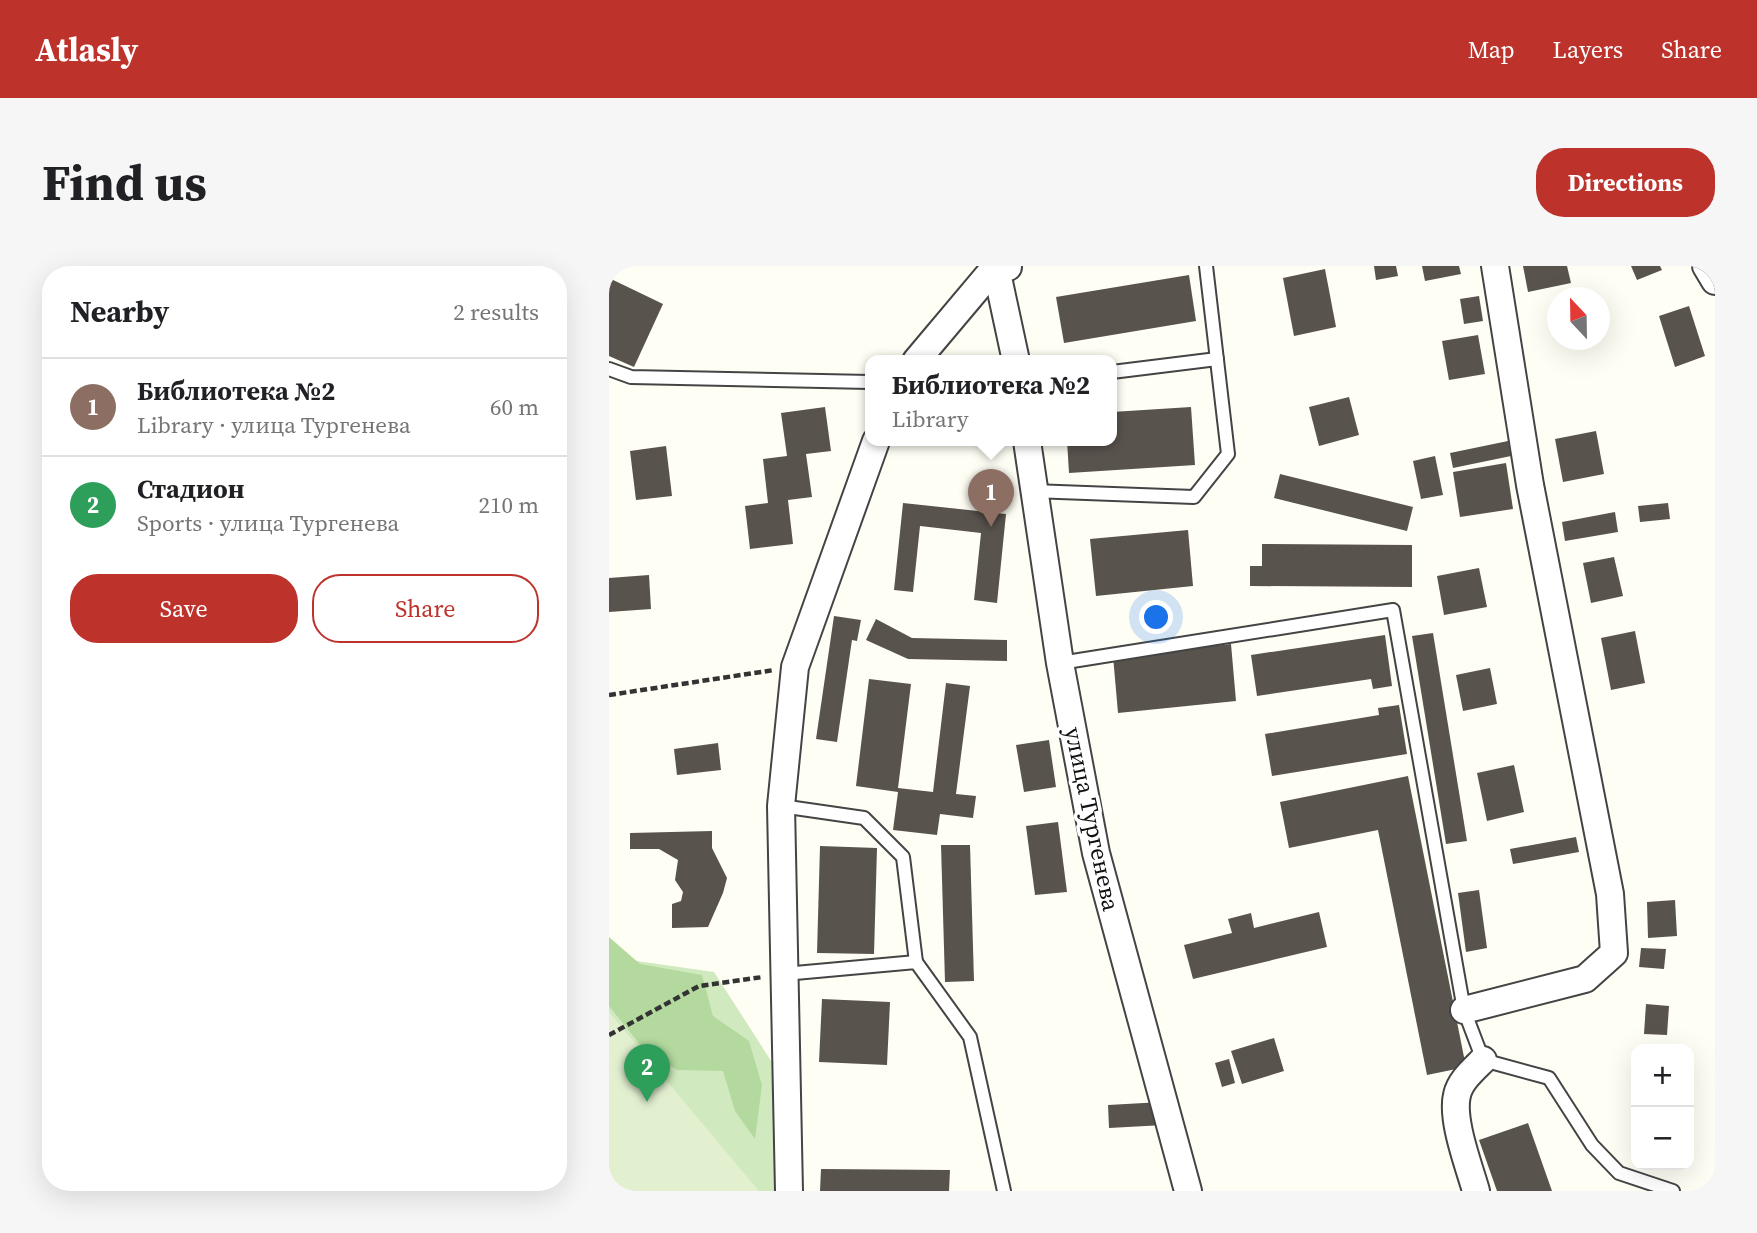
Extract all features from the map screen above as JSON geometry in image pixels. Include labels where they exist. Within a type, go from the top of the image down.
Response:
[{"type":"street","points":[[1464,1010],[1585,979],[1614,953],[1610,894],[1530,485],[1495,266]]},
{"type":"street","points":[[1706,266],[1715,281]]},
{"type":"street","points":[[921,355],[1002,267]]},
{"type":"street","points":[[1002,267],[1015,355]]},
{"type":"street","points":[[789,1191],[781,806],[795,667],[874,446]]},
{"type":"street","name":"улица Тургенева","points":[[1028,446],[1032,491],[1060,663],[1095,853],[1188,1191]]},
{"type":"street","points":[[1476,1191],[1459,1130],[1456,1095],[1466,1076],[1483,1060]]},
{"type":"lane","points":[[1032,491],[1194,497],[1228,454],[1206,266]]},
{"type":"lane","points":[[1117,371],[1217,359]]},
{"type":"lane","points":[[609,369],[631,377],[865,382]]},
{"type":"lane","points":[[1060,663],[1393,610],[1464,1010],[1483,1060],[1549,1078],[1592,1145],[1619,1173],[1673,1191]]},
{"type":"lane","points":[[781,806],[864,818],[903,856],[916,962],[970,1037],[1004,1191]]},
{"type":"lane","points":[[784,974],[916,962]]},
{"type":"path","points":[[609,695],[795,667]]},
{"type":"path","points":[[609,1035],[699,986],[784,974]]},
{"type":"green space","points":[[609,937],[640,964],[702,975],[713,1016],[749,1041],[762,1085],[755,1139],[735,1111],[723,1071],[677,1070],[642,1047],[609,1006]]},
{"type":"green space","points":[[609,957],[714,972],[775,1067],[778,1191],[609,1191]]},
{"type":"green space","points":[[609,1012],[759,1191],[609,1191]]},
{"type":"building","points":[[1374,266],[1396,266],[1398,276],[1376,280]]},
{"type":"building","points":[[1422,266],[1459,266],[1461,274],[1425,281]]},
{"type":"building","points":[[1523,266],[1567,266],[1571,283],[1528,292]]},
{"type":"building","points":[[1631,266],[1660,266],[1662,270],[1637,280]]},
{"type":"building","points":[[1325,269],[1336,327],[1294,336],[1283,278]]},
{"type":"building","points":[[1189,275],[1196,321],[1064,343],[1056,297]]},
{"type":"building","points":[[609,278],[663,304],[634,367],[609,356]]},
{"type":"building","points":[[1479,296],[1483,321],[1464,324],[1460,299]]},
{"type":"building","points":[[1689,306],[1705,356],[1675,367],[1659,316]]},
{"type":"building","points":[[1478,335],[1485,374],[1449,380],[1442,341]]},
{"type":"building","points":[[1349,397],[1359,435],[1319,446],[1309,407]]},
{"type":"building","points":[[825,407],[831,451],[806,454],[812,497],[788,500],[793,544],[750,549],[745,506],[768,503],[763,459],[787,456],[781,413]]},
{"type":"building","points":[[1191,407],[1195,465],[1069,473],[1067,446],[1117,446],[1117,412]]},
{"type":"building","points":[[1596,431],[1604,474],[1563,482],[1555,439]]},
{"type":"building","points":[[1508,441],[1511,456],[1453,468],[1450,453]]},
{"type":"building","points":[[666,446],[672,496],[636,500],[630,451]]},
{"type":"building","points":[[1435,456],[1443,495],[1421,499],[1413,461]]},
{"type":"building","points":[[1506,463],[1513,509],[1460,517],[1453,472]]},
{"type":"building","points":[[1280,474],[1413,507],[1407,531],[1274,498]]},
{"type":"building","points":[[903,503],[1006,514],[997,603],[974,600],[981,533],[920,526],[913,592],[894,590]]},
{"type":"building","points":[[1668,503],[1670,519],[1640,522],[1638,506]]},
{"type":"building","points":[[1615,512],[1618,532],[1565,541],[1562,522]]},
{"type":"building","points":[[1188,530],[1193,586],[1096,596],[1090,539]]},
{"type":"building","points":[[1262,544],[1412,545],[1412,587],[1250,586],[1250,566],[1262,566]]},
{"type":"building","points":[[1614,557],[1623,596],[1591,603],[1583,563]]},
{"type":"building","points":[[1479,568],[1487,607],[1444,615],[1437,576]]},
{"type":"building","points":[[649,575],[651,609],[609,612],[609,578]]},
{"type":"building","points":[[834,616],[861,620],[857,641],[852,640],[837,742],[816,739]]},
{"type":"building","points":[[876,619],[912,638],[1007,640],[1007,661],[908,659],[866,640]]},
{"type":"building","points":[[1635,631],[1645,683],[1611,690],[1601,638]]},
{"type":"building","points":[[1433,633],[1467,841],[1446,844],[1412,636]]},
{"type":"building","points":[[1385,635],[1392,686],[1373,689],[1371,679],[1257,696],[1251,655]]},
{"type":"building","points":[[1231,644],[1236,701],[1118,713],[1113,656]]},
{"type":"building","points":[[1490,668],[1497,704],[1463,711],[1456,675]]},
{"type":"building","points":[[869,679],[911,684],[898,788],[933,792],[946,683],[970,686],[956,794],[976,796],[973,818],[940,814],[937,835],[893,830],[898,792],[856,786]]},
{"type":"building","points":[[1399,705],[1407,754],[1272,776],[1265,734],[1379,715],[1378,708]]},
{"type":"building","points":[[1049,740],[1056,787],[1024,792],[1016,745]]},
{"type":"building","points":[[718,743],[721,770],[677,775],[674,749]]},
{"type":"building","points":[[1514,765],[1524,812],[1487,821],[1477,773]]},
{"type":"building","points":[[1408,776],[1466,1067],[1427,1075],[1378,830],[1289,848],[1280,802]]},
{"type":"building","points":[[1058,822],[1067,892],[1035,895],[1026,826]]},
{"type":"building","points":[[712,831],[712,848],[727,878],[723,893],[708,927],[672,928],[672,904],[681,901],[683,892],[675,880],[678,860],[659,849],[630,849],[630,833]]},
{"type":"building","points":[[1576,837],[1579,852],[1513,864],[1510,849]]},
{"type":"building","points":[[941,845],[970,845],[974,981],[945,982]]},
{"type":"building","points":[[820,846],[877,848],[874,954],[817,953]]},
{"type":"building","points":[[1479,890],[1487,948],[1466,952],[1458,893]]},
{"type":"building","points":[[1675,900],[1677,936],[1648,938],[1647,902]]},
{"type":"building","points":[[1319,912],[1327,947],[1193,979],[1184,945],[1232,933],[1228,919],[1251,913],[1254,928]]},
{"type":"building","points":[[1641,948],[1666,949],[1664,969],[1639,967]]},
{"type":"building","points":[[822,999],[890,1002],[887,1065],[819,1062]]},
{"type":"building","points":[[1646,1004],[1669,1006],[1667,1035],[1644,1034]]},
{"type":"building","points":[[1274,1038],[1284,1071],[1242,1084],[1231,1051]]},
{"type":"building","points":[[1229,1059],[1235,1083],[1222,1087],[1215,1063]]},
{"type":"building","points":[[1162,1102],[1164,1125],[1109,1128],[1108,1105]]},
{"type":"building","points":[[1528,1123],[1552,1191],[1497,1191],[1479,1140]]},
{"type":"building","points":[[821,1169],[950,1170],[949,1191],[820,1191]]},
{"type":"place","name":"Библиотека №2","points":[[991,527]]},
{"type":"place","name":"Стадион","points":[[647,1102]]}]
